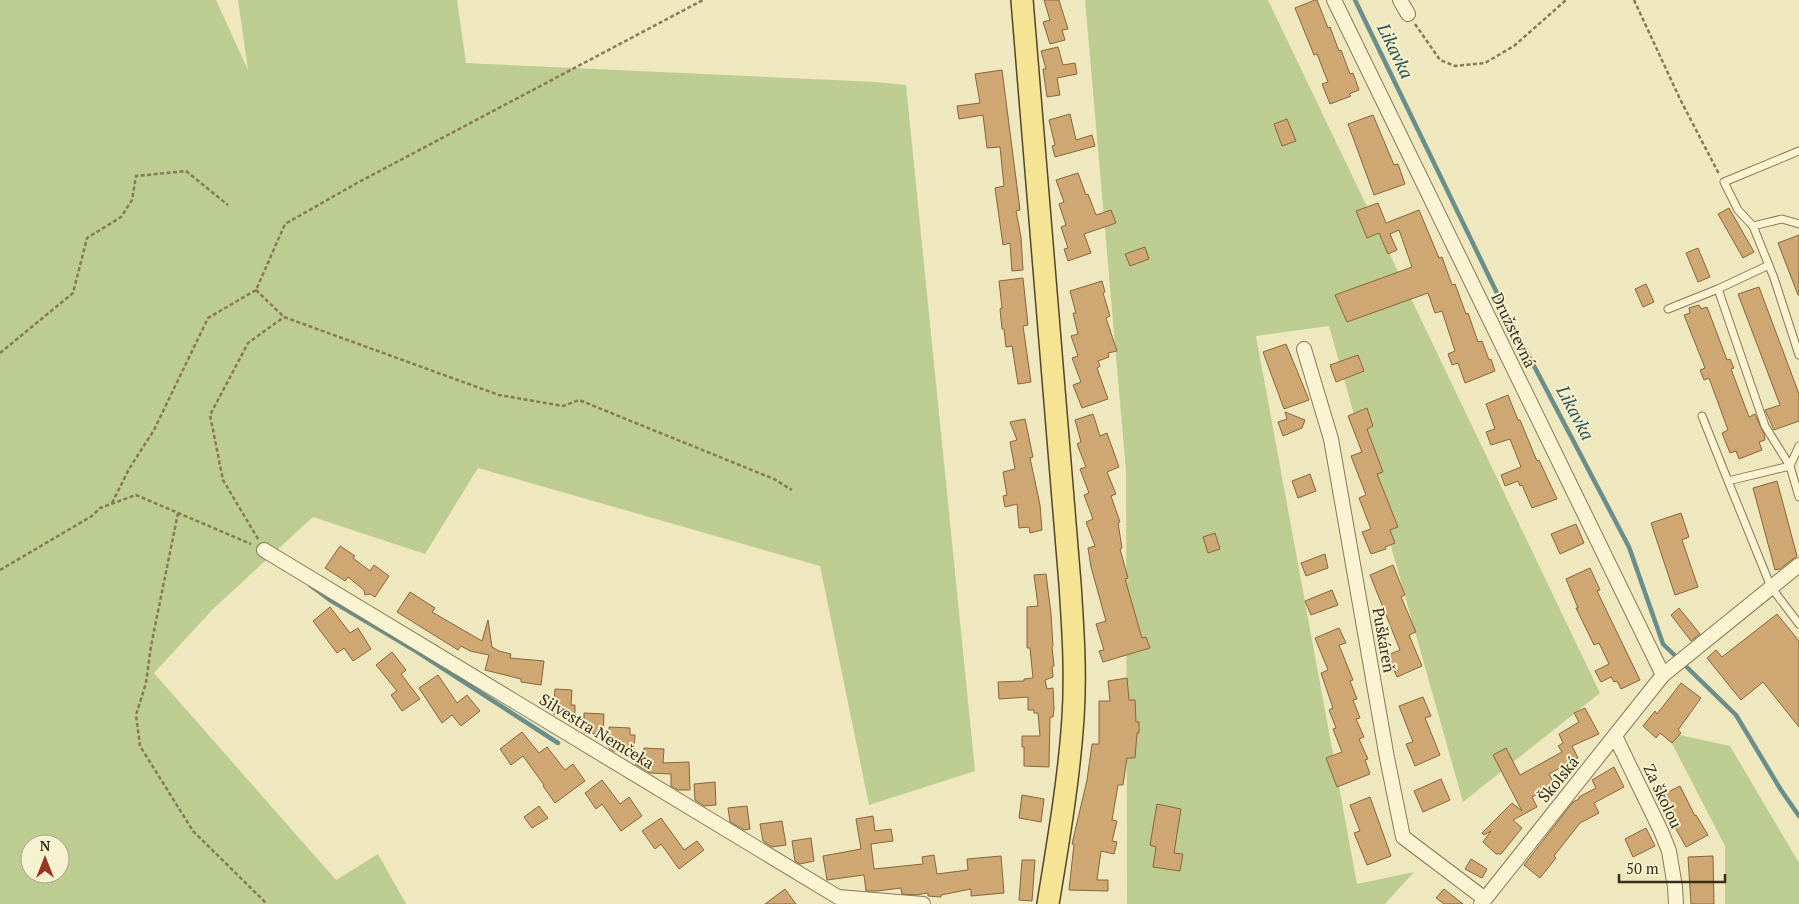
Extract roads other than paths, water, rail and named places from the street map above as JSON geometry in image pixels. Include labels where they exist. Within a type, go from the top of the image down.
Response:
[{"type":"main road","points":[[1022,0],[1070,574],[1074,654],[1073,718],[1069,762],[1048,904]]},
{"type":"street","name":"Družstevná","points":[[1334,0],[1662,675]]},
{"type":"street","points":[[1400,0],[1408,14]]},
{"type":"street","name":"Puškáreň","points":[[1304,349],[1331,439],[1403,837],[1483,901]]},
{"type":"street","name":"Silvestra Nemčeka","points":[[264,550],[838,897],[923,904]]},
{"type":"street","name":"Školská","points":[[1483,901],[1662,675],[1799,565]]},
{"type":"street","name":"Za školou","points":[[1615,736],[1669,851],[1676,904]]},
{"type":"lane","points":[[1799,151],[1724,182],[1738,210],[1752,226],[1769,266],[1799,355]]},
{"type":"lane","points":[[1752,226],[1782,219],[1799,224]]},
{"type":"lane","points":[[1668,309],[1769,266]]},
{"type":"lane","points":[[1718,288],[1765,426],[1790,466],[1799,497]]},
{"type":"lane","points":[[1702,416],[1771,587],[1799,624]]},
{"type":"lane","points":[[1790,466],[1799,446]]},
{"type":"lane","points":[[1728,481],[1790,466]]},
{"type":"waterway","name":"Likavka","points":[[1355,0],[1511,322],[1629,547],[1663,644],[1736,715],[1781,790],[1799,816]]},
{"type":"waterway","points":[[310,585],[330,600],[416,651],[558,743]]}]
